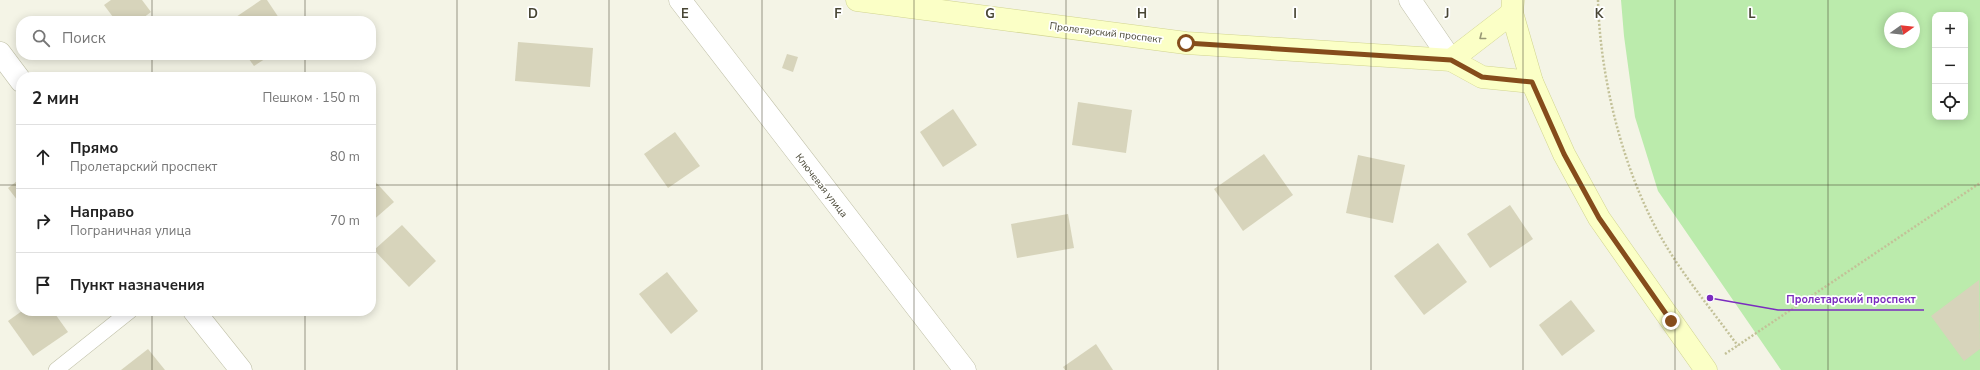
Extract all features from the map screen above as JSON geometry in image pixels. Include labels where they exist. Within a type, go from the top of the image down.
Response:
[{"type":"street","name":"Ключевая улица","points":[[680,0],[965,370]]},
{"type":"street","name":"Пролетарский проспект","points":[[857,0],[1186,43],[1451,60],[1482,77],[1532,82]]},
{"type":"street","points":[[1410,0],[1451,60],[1513,7],[1532,82],[1564,154],[1599,218],[1706,369]]},
{"type":"street","points":[[0,53],[16,74]]},
{"type":"street","points":[[198,316],[241,370]]},
{"type":"lane","points":[[56,370],[124,316]]},
{"type":"path","points":[[1598,0],[1599,33],[1615,120],[1637,190],[1668,249],[1738,346]]},
{"type":"path","points":[[1706,369],[1980,183]]},
{"type":"green space","points":[[1621,0],[1980,0],[1980,370],[1781,370],[1658,191],[1635,117],[1624,36]]},
{"type":"building","points":[[111,0],[142,0],[151,12],[146,16],[112,16],[104,5]]},
{"type":"building","points":[[261,0],[267,0],[278,16],[237,16]]},
{"type":"building","points":[[518,42],[593,48],[590,87],[515,81]]},
{"type":"building","points":[[787,54],[798,57],[793,72],[782,68]]},
{"type":"building","points":[[250,60],[263,60],[254,66]]},
{"type":"building","points":[[1078,102],[1132,110],[1126,153],[1072,145]]},
{"type":"building","points":[[953,109],[977,145],[943,167],[920,132]]},
{"type":"building","points":[[675,132],[700,166],[668,188],[644,154]]},
{"type":"building","points":[[1264,154],[1293,195],[1243,231],[1214,189]]},
{"type":"building","points":[[1358,155],[1405,165],[1393,223],[1346,213]]},
{"type":"building","points":[[16,182],[16,198],[8,188]]},
{"type":"building","points":[[376,182],[394,202],[376,218]]},
{"type":"building","points":[[1510,205],[1533,239],[1490,268],[1467,234]]},
{"type":"building","points":[[1068,214],[1074,248],[1017,258],[1011,224]]},
{"type":"building","points":[[402,225],[436,261],[409,287],[376,252],[376,248]]},
{"type":"building","points":[[1438,243],[1467,282],[1424,315],[1394,276]]},
{"type":"building","points":[[667,272],[698,311],[671,334],[639,294]]},
{"type":"building","points":[[1979,280],[1980,349],[1964,361],[1931,316]]},
{"type":"building","points":[[1571,300],[1595,331],[1562,356],[1539,325]]},
{"type":"building","points":[[16,315],[57,316],[68,332],[33,356],[8,321]]},
{"type":"building","points":[[1096,344],[1113,370],[1065,370],[1063,367]]},
{"type":"building","points":[[148,349],[165,370],[121,370]]},
{"type":"place","name":"Пролетарский проспект","points":[[1710,298]]},
{"type":"route","points":[[1186,43],[1451,60],[1482,77],[1532,82],[1564,154],[1599,218],[1671,321]]}]
